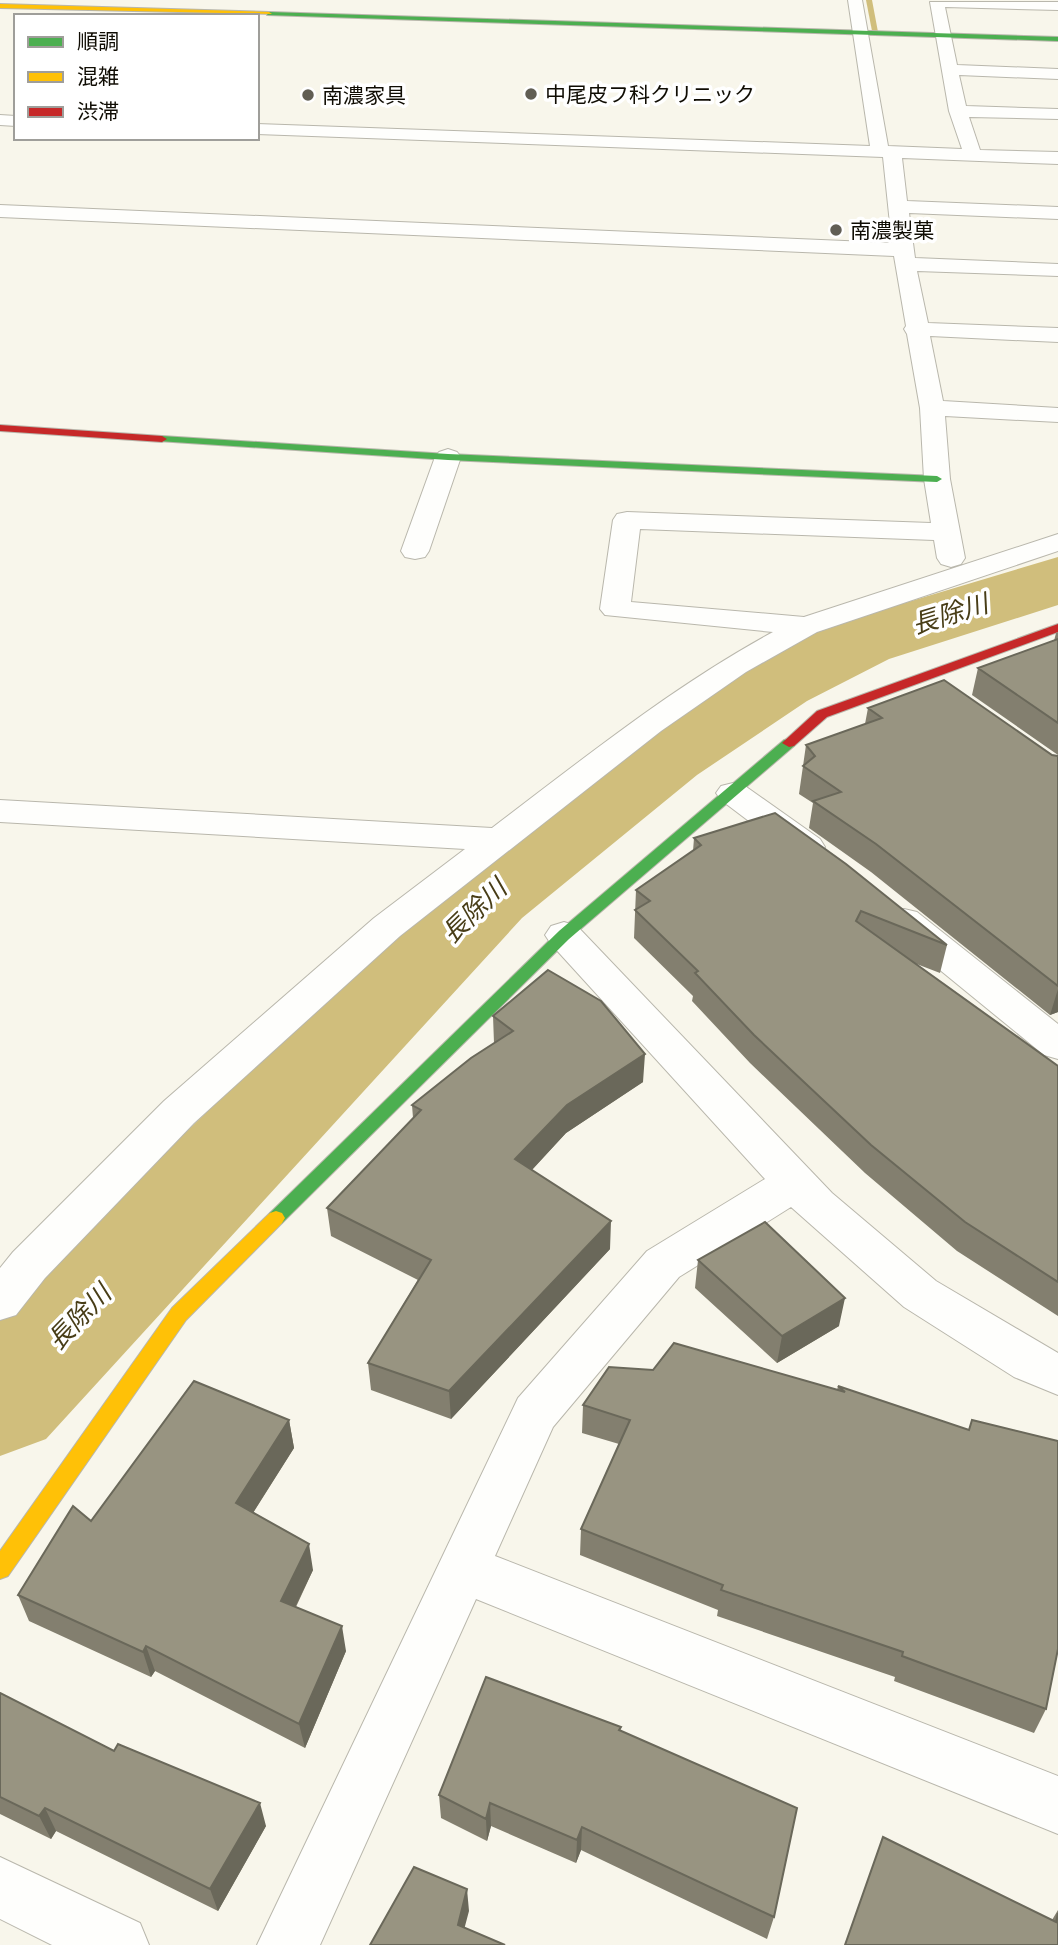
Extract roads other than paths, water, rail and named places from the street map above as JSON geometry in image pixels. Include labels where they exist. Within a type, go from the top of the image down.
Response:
[{"type":"street","points":[[855,0],[859,31],[900,207],[915,329],[932,408],[937,478],[954,577]]},
{"type":"street","points":[[973,155],[958,111],[937,2],[1058,6]]},
{"type":"street","points":[[0,6],[1058,39]]},
{"type":"street","points":[[950,70],[1058,74]]},
{"type":"street","points":[[958,111],[1058,114]]},
{"type":"street","points":[[259,130],[1058,158]]},
{"type":"street","points":[[900,207],[1058,213]]},
{"type":"street","points":[[3,215],[905,257],[1058,270]]},
{"type":"street","points":[[915,329],[1058,335]]},
{"type":"street","points":[[932,408],[1058,415]]},
{"type":"street","points":[[0,428],[448,457],[937,478]]},
{"type":"street","points":[[415,551],[448,457]]},
{"type":"street","points":[[806,626],[615,609],[627,520],[946,532]]},
{"type":"street","points":[[0,1301],[29,1265],[179,1112],[387,927],[650,724],[735,665],[806,626],[1058,542]]},
{"type":"street","points":[[0,1569],[179,1314],[564,935],[822,714],[920,676],[1058,628]]},
{"type":"street","points":[[920,676],[952,699]]},
{"type":"street","points":[[733,793],[833,866]]},
{"type":"street","points":[[0,811],[501,840]]},
{"type":"street","points":[[877,899],[1058,1045]]},
{"type":"street","points":[[564,935],[816,1205],[920,1294],[1031,1363],[1058,1374]]},
{"type":"street","points":[[288,1945],[535,1413],[663,1264],[794,1183]]},
{"type":"street","points":[[463,1569],[1058,1805]]},
{"type":"street","points":[[0,1887],[118,1945]]},
{"type":"waterway","points":[[869,0],[876,31]]},
{"type":"waterway","name":"長除川","points":[[0,1399],[487,895],[666,756],[777,683],[860,642],[1058,580]]},
{"type":"place","name":"中尾皮フ科クリニック","points":[[531,94]]},
{"type":"place","name":"南濃家具","points":[[308,95]]},
{"type":"place","name":"南濃製菓","points":[[836,230]]}]
